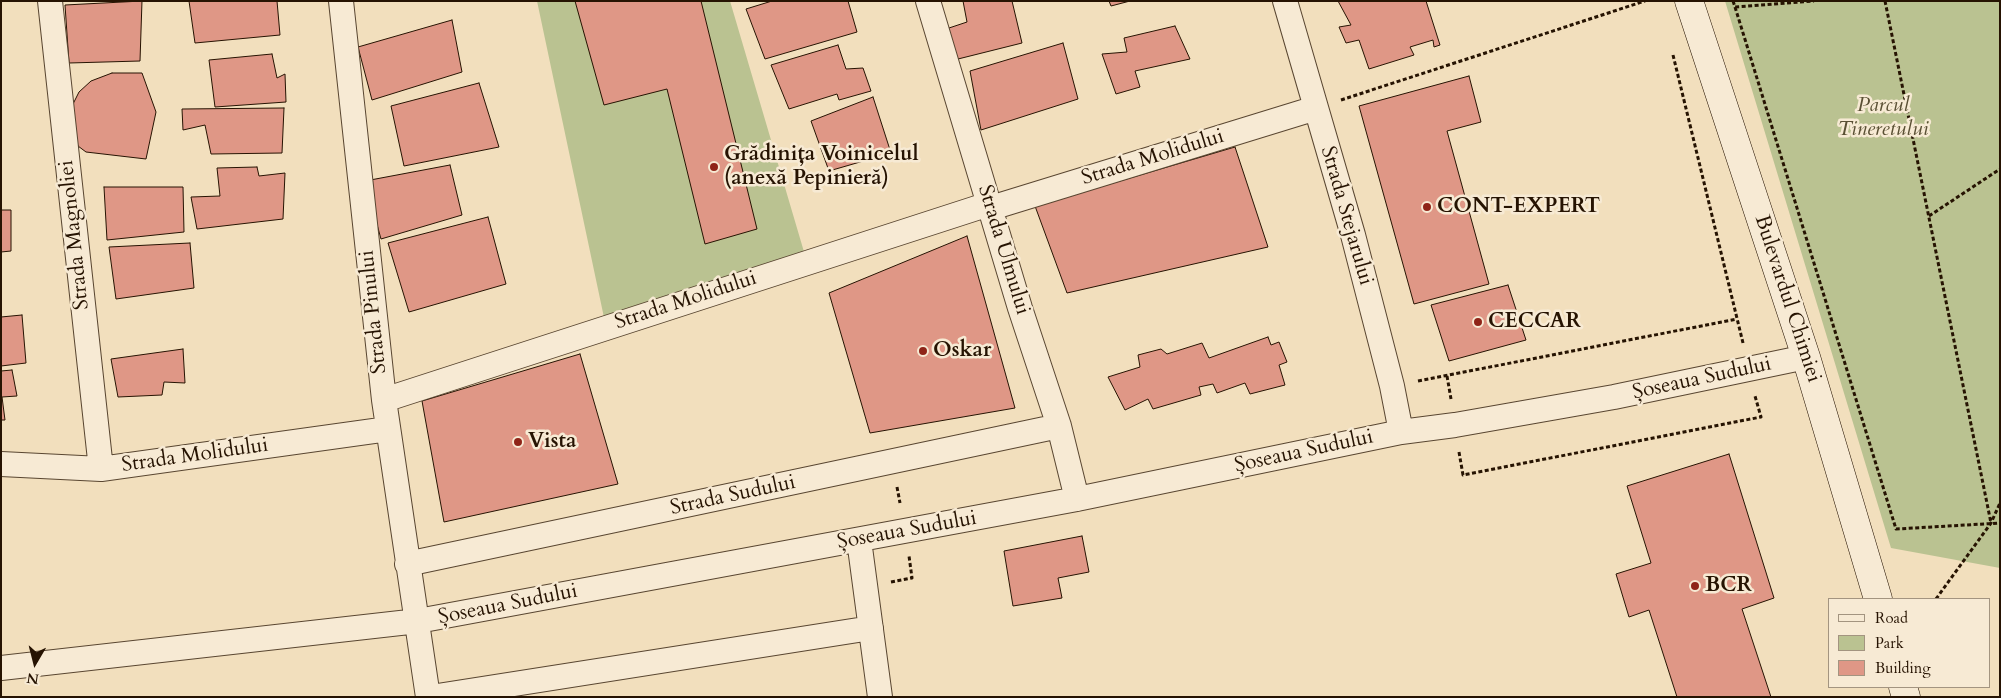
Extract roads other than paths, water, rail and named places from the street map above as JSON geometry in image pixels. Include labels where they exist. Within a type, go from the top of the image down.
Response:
[{"type":"street","name":"Strada Magnoliei","points":[[50,1],[101,469]]},
{"type":"street","name":"Strada Pinului","points":[[341,1],[384,400],[407,564],[429,697]]},
{"type":"street","name":"Strada Ulmului","points":[[928,1],[1020,308],[1059,426],[1077,499]]},
{"type":"street","name":"Strada Stejarului","points":[[1285,1],[1353,235],[1392,386],[1401,432]]},
{"type":"street","name":"Bulevardul Chimiei","points":[[1689,1],[1806,357],[1878,598]]},
{"type":"street","name":"Strada Molidului","points":[[384,400],[990,206],[1316,108]]},
{"type":"street","name":"Șoseaua Sudului","points":[[1,668],[418,622],[1077,499],[1401,432],[1455,425],[1614,397],[1806,357]]},
{"type":"street","name":"Strada Sudului","points":[[407,564],[1059,426]]},
{"type":"street","name":"Strada Molidului","points":[[1,464],[101,469],[388,429]]},
{"type":"street","points":[[859,540],[880,697]]},
{"type":"street","points":[[429,697],[870,628]]},
{"type":"place","name":"Grădinița Voinicelul (anexă Pepinieră)","points":[[714,167]]},
{"type":"place","name":"CONT-EXPERT","points":[[1427,207]]},
{"type":"place","name":"CECCAR","points":[[1478,322]]},
{"type":"place","name":"Oskar","points":[[923,351]]},
{"type":"place","name":"Vista","points":[[518,442]]},
{"type":"place","name":"BCR","points":[[1695,586]]},
{"type":"park label","name":"Parcul Tineretului","points":[[1883,118]]}]
